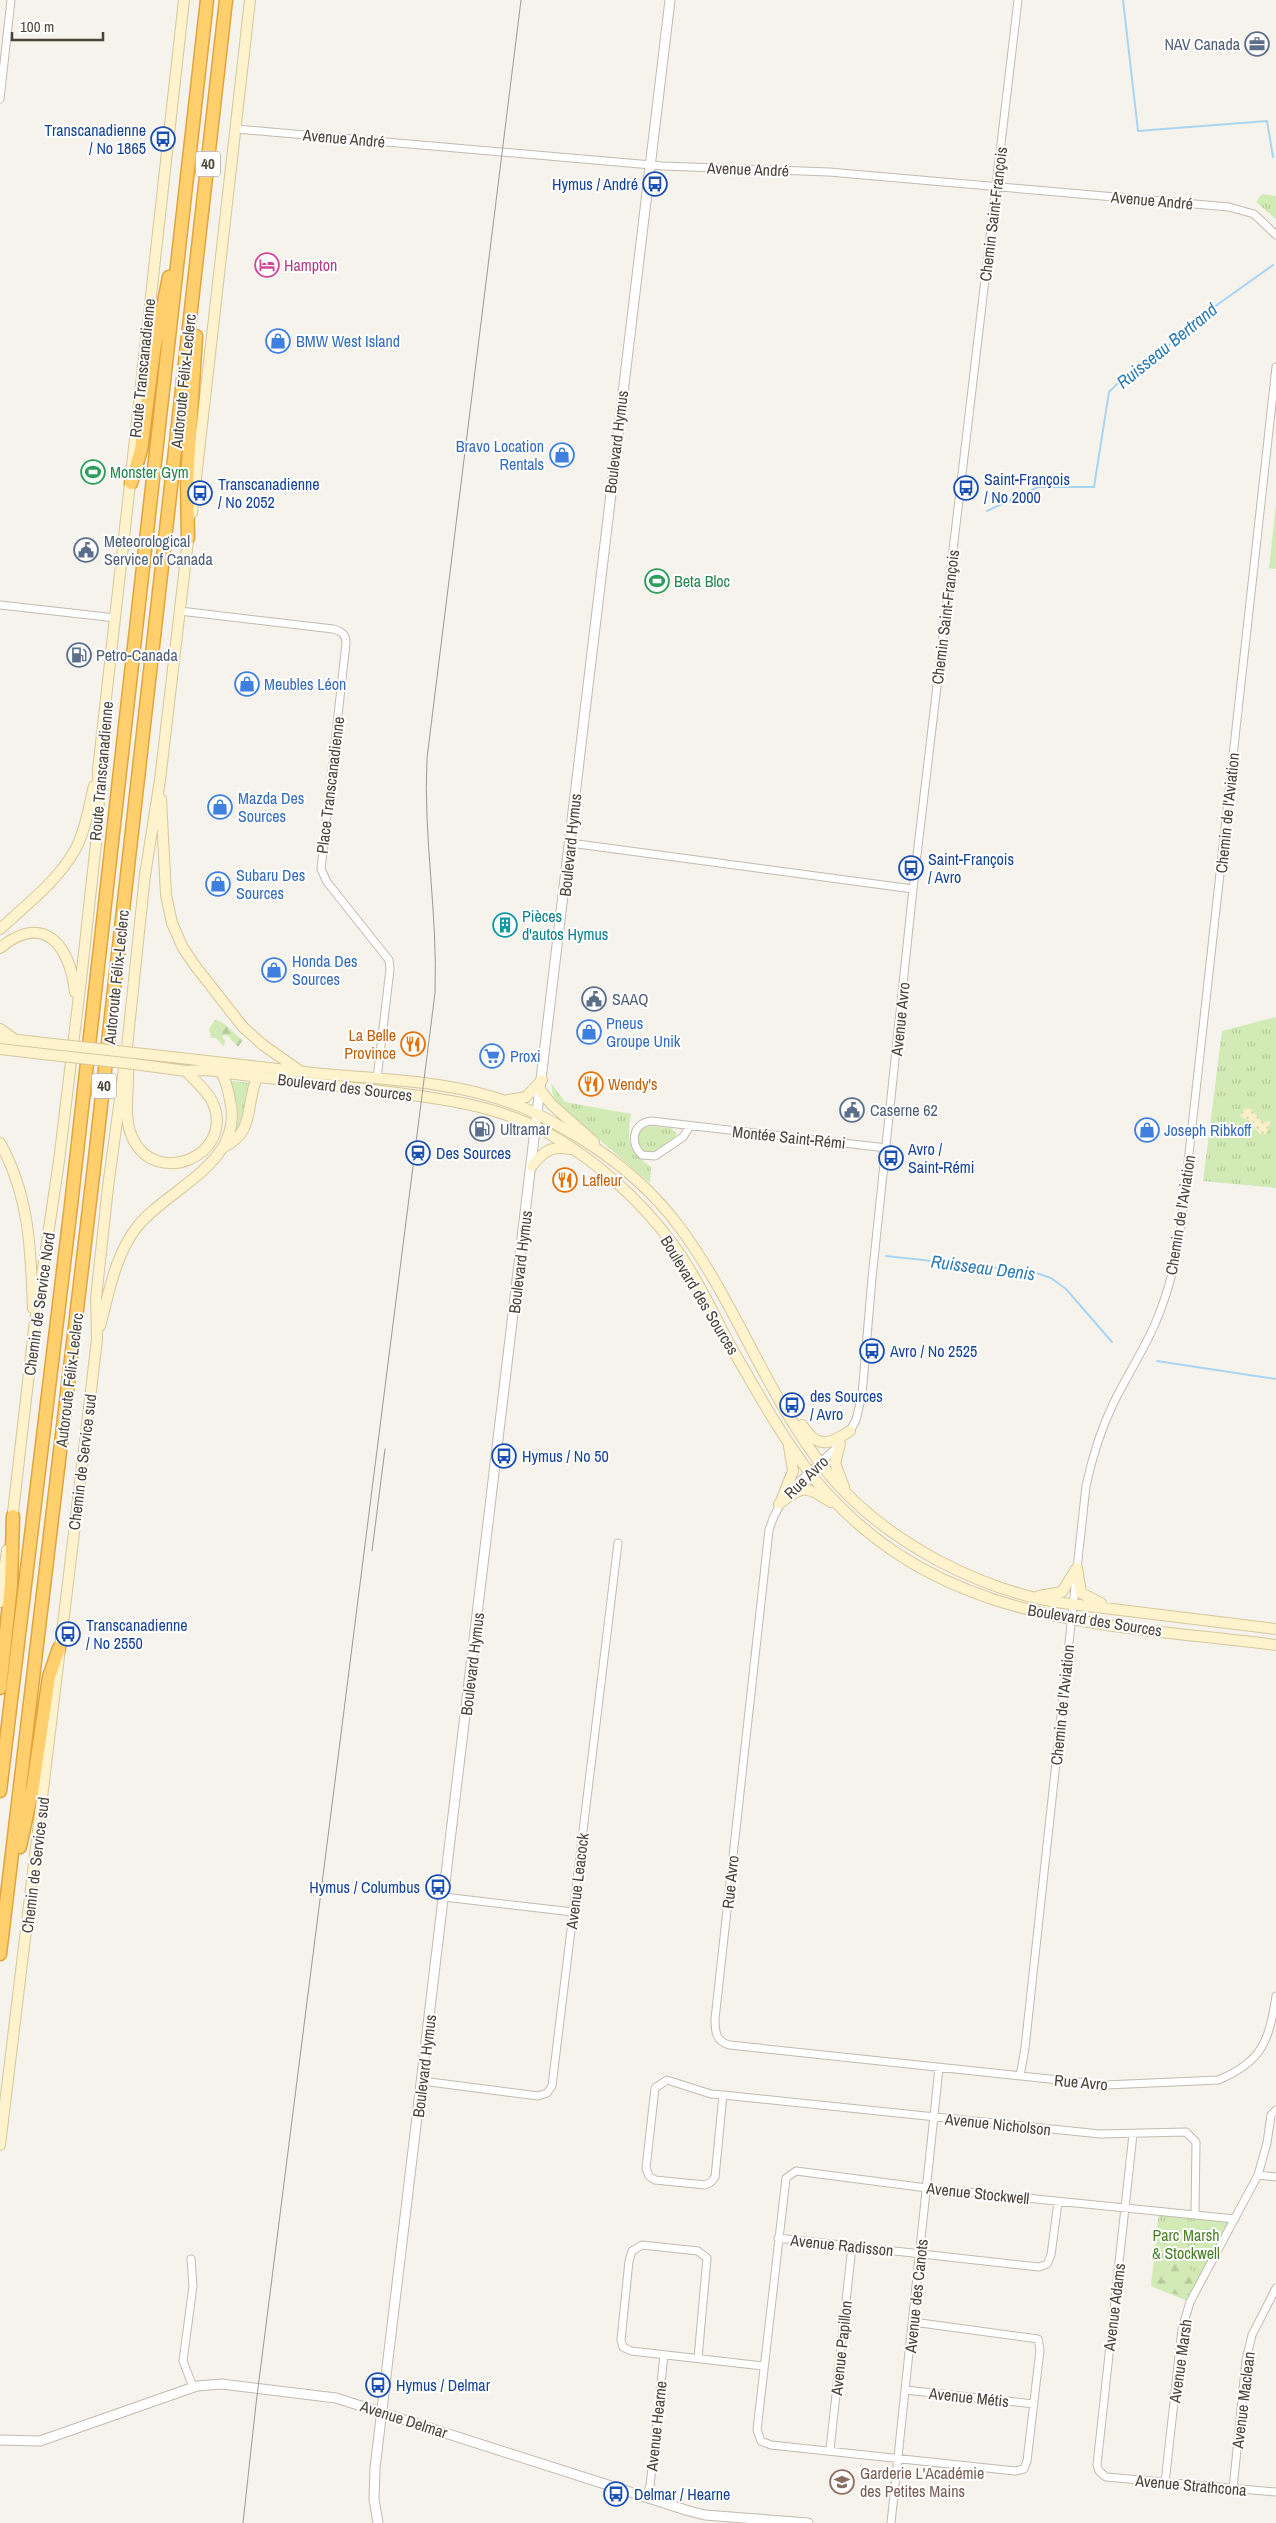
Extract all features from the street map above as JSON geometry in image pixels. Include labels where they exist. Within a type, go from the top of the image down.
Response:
[{"type":"highway","name":"Autoroute Félix-Leclerc","points":[[0,1791],[69,1223],[207,0]]},
{"type":"highway","name":"Autoroute Félix-Leclerc","points":[[0,1954],[94,1168],[226,0]]},
{"type":"highway","points":[[131,483],[141,450],[154,350],[186,189]]},
{"type":"highway","points":[[188,538],[187,480],[194,388],[198,246]]},
{"type":"highway","points":[[0,1688],[11,1585],[13,1516]]},
{"type":"highway","points":[[4,1925],[33,1786],[49,1677],[59,1648]]},
{"type":"main road","name":"Route Transcanadienne","points":[[77,1005],[98,816],[98,770],[184,0]]},
{"type":"main road","points":[[250,0],[160,780],[166,895],[172,923],[180,940],[196,967],[243,1027],[263,1046],[300,1071]]},
{"type":"main road","points":[[0,929],[55,876],[76,849],[83,832],[98,770]]},
{"type":"main road","name":"Chemin de Service sud","points":[[0,2145],[97,1339],[96,1298],[116,1121],[127,1047],[145,875],[160,780]]},
{"type":"main road","points":[[0,948],[13,938],[27,933],[39,933],[54,940],[63,949],[72,968],[77,1005]]},
{"type":"main road","name":"Chemin de Service Nord","points":[[0,1600],[13,1516],[34,1329],[59,1161],[77,1005]]},
{"type":"main road","points":[[0,1029],[15,1040]]},
{"type":"main road","name":"Boulevard des Sources","points":[[0,1038],[446,1086],[505,1101],[538,1114],[609,1158],[650,1192],[683,1231],[797,1429],[820,1462],[846,1492],[881,1523],[937,1560],[984,1581],[1033,1597],[1072,1604],[1276,1629]]},
{"type":"main road","points":[[127,1047],[129,1124],[132,1136],[143,1152],[165,1163],[184,1162],[196,1157],[210,1143],[216,1128],[216,1116],[211,1099],[186,1071]]},
{"type":"main road","name":"Boulevard des Sources","points":[[0,1049],[186,1071],[199,1069],[453,1101],[496,1112],[536,1127],[573,1150],[630,1195],[671,1242],[759,1396],[809,1471],[845,1510],[891,1549],[944,1581],[989,1599],[1071,1619],[1274,1645]]},
{"type":"main road","points":[[214,1062],[221,1072],[233,1114],[230,1133],[224,1148]]},
{"type":"main road","points":[[97,1339],[118,1264],[128,1240],[148,1215],[212,1161],[224,1148],[236,1141],[244,1129],[249,1114],[252,1091],[258,1076]]},
{"type":"main road","points":[[505,1101],[523,1098],[542,1086],[551,1104],[580,1128],[609,1158]]},
{"type":"main road","points":[[0,1143],[15,1173],[26,1215],[34,1329]]},
{"type":"main road","points":[[532,1166],[544,1152],[551,1148],[558,1147],[573,1150]]},
{"type":"main road","points":[[772,1386],[805,1430],[815,1439],[824,1443],[831,1442],[850,1431]]},
{"type":"main road","points":[[779,1504],[793,1471],[788,1441]]},
{"type":"main road","points":[[840,1444],[835,1463],[846,1492]]},
{"type":"main road","points":[[779,1504],[796,1491],[806,1489],[845,1510]]},
{"type":"main road","points":[[1033,1597],[1062,1592],[1076,1568]]},
{"type":"main road","points":[[1076,1568],[1078,1587],[1083,1595],[1119,1610]]},
{"type":"street","points":[[0,99],[11,0]]},
{"type":"street","name":"Boulevard Hymus","points":[[378,2523],[374,2485],[382,2412],[542,1086],[589,668],[670,0]]},
{"type":"street","name":"Chemin Saint-François","points":[[913,890],[1018,0]]},
{"type":"street","name":"Avenue André","points":[[236,129],[650,165],[822,172],[1229,207],[1244,210],[1258,217],[1276,235]]},
{"type":"street","name":"Chemin de l'Aviation","points":[[1020,2076],[1025,2048],[1086,1486],[1097,1445],[1111,1409],[1156,1322],[1171,1279],[1180,1235],[1276,368]]},
{"type":"street","points":[[0,605],[116,618]]},
{"type":"street","name":"Place Transcanadienne","points":[[180,612],[333,629],[340,631],[345,636],[346,644],[321,869],[327,882],[389,960],[390,969],[377,1079]]},
{"type":"street","points":[[570,843],[913,890]]},
{"type":"street","name":"Avenue Avro","points":[[887,1148],[913,890]]},
{"type":"street","name":"Montée Saint-Rémi","points":[[690,1126],[682,1137],[655,1156],[642,1154],[634,1144],[635,1132],[647,1122],[690,1126],[887,1148]]},
{"type":"street","name":"Rue Avro","points":[[887,1148],[872,1278],[861,1400],[850,1431],[840,1444],[809,1471],[779,1504],[768,1536],[716,2032],[720,2041],[730,2045],[1106,2086],[1218,2080],[1233,2074],[1261,2049],[1270,2031],[1276,1996]]},
{"type":"street","name":"Avenue Leacock","points":[[422,2081],[538,2096],[547,2093],[552,2086],[618,1542]]},
{"type":"street","points":[[444,1897],[573,1912]]},
{"type":"street","name":"Avenue des Canots","points":[[891,2523],[921,2254],[939,2068]]},
{"type":"street","name":"Avenue Nicholson","points":[[723,2095],[715,2177],[711,2182],[705,2185],[656,2180],[649,2176],[646,2168],[655,2088],[667,2080],[711,2094],[723,2095],[935,2118],[1100,2134],[1186,2132],[1196,2142],[1195,2214]]},
{"type":"street","name":"Avenue Marsh","points":[[1165,2482],[1182,2329],[1190,2302],[1258,2175],[1267,2143],[1271,2115],[1276,2110]]},
{"type":"street","name":"Avenue Adams","points":[[1106,2477],[1099,2471],[1097,2465],[1133,2134]]},
{"type":"street","name":"Avenue Stockwell","points":[[778,2238],[786,2178],[796,2170],[927,2188],[1235,2219]]},
{"type":"street","points":[[1258,2175],[1276,2177]]},
{"type":"street","name":"Avenue Radisson","points":[[830,2450],[771,2445],[760,2441],[757,2430],[778,2238],[1039,2267],[1047,2264],[1051,2255],[1058,2202]]},
{"type":"street","points":[[698,2358],[707,2258],[698,2251],[642,2245],[632,2251],[628,2261],[621,2340],[623,2347],[631,2351],[763,2366]]},
{"type":"street","name":"Avenue Papillon","points":[[830,2450],[852,2246]]},
{"type":"street","points":[[191,2259],[193,2286],[183,2361],[193,2387]]},
{"type":"street","name":"Avenue Maclean","points":[[1233,2489],[1246,2360],[1252,2335],[1276,2288]]},
{"type":"street","points":[[830,2450],[1015,2471],[1024,2469],[1027,2461],[1040,2350],[1038,2338],[913,2322]]},
{"type":"street","name":"Avenue Hearne","points":[[646,2497],[650,2486],[664,2355]]},
{"type":"street","name":"Avenue Delmar","points":[[0,2440],[40,2441],[193,2387],[217,2383],[330,2398],[382,2412],[705,2515],[750,2521],[808,2523]]},
{"type":"street","name":"Avenue Métis","points":[[905,2390],[1034,2404]]},
{"type":"street","name":"Avenue Strathcona","points":[[1106,2477],[1276,2492]]},
{"type":"green space","points":[[1262,194],[1276,196],[1276,219],[1256,202]]},
{"type":"green space","points":[[1276,504],[1276,569],[1269,568]]},
{"type":"green space","points":[[1276,1017],[1276,1188],[1203,1181],[1222,1031]]},
{"type":"green space","points":[[215,1020],[223,1023],[243,1040],[238,1047],[227,1035],[222,1036],[225,1041],[224,1046],[216,1038],[211,1038],[209,1029]]},
{"type":"green space","points":[[231,1081],[250,1083],[244,1117],[235,1137],[238,1113]]},
{"type":"green space","points":[[551,1083],[565,1102],[631,1114],[629,1139],[633,1150],[651,1167],[650,1183],[554,1101]]},
{"type":"green space","points":[[649,1126],[671,1128],[677,1133],[661,1149],[650,1153],[645,1152],[640,1148],[636,1140],[642,1128]]},
{"type":"green space","name":"Parc Marsh & Stockwell","points":[[1159,2211],[1235,2219],[1190,2302],[1151,2286]]},
{"type":"green space","points":[[1162,2234],[1167,2253],[1170,2257],[1198,2276],[1187,2295],[1169,2292],[1154,2283],[1157,2236]]},
{"type":"sand","points":[[1245,1108],[1251,1109],[1262,1122],[1271,1121],[1266,1134],[1260,1134],[1248,1120],[1242,1118],[1240,1115]]},
{"type":"waterway","name":"Ruisseau Bertrand","points":[[1123,0],[1138,131],[1267,121],[1273,157]]},
{"type":"waterway","name":"Ruisseau Bertrand","points":[[987,511],[1038,487],[1094,487],[1109,392],[1117,384],[1132,378],[1165,351],[1179,332],[1273,265]]},
{"type":"waterway","name":"Ruisseau Denis","points":[[886,1256],[1033,1272],[1051,1278],[1066,1289],[1112,1342]]},
{"type":"waterway","name":"Ruisseau Denis","points":[[1157,1361],[1276,1379]]},
{"type":"tram line","points":[[243,2523],[256,2404],[435,993],[434,934],[426,788],[427,758],[521,0]]},
{"type":"tram line","points":[[372,1551],[385,1449]]},
{"type":"place","name":"NAV Canada","points":[[1257,44]]},
{"type":"place","name":"Transcanadienne / No 1865","points":[[163,139]]},
{"type":"place","name":"Hymus / André","points":[[655,184]]},
{"type":"place","name":"Hampton","points":[[267,265]]},
{"type":"place","name":"BMW West Island","points":[[278,341]]},
{"type":"place","name":"Bravo Location Rentals","points":[[562,455]]},
{"type":"place","name":"Monster Gym","points":[[93,472]]},
{"type":"place","name":"Saint-François / No 2000","points":[[966,488]]},
{"type":"place","name":"Transcanadienne / No 2052","points":[[200,493]]},
{"type":"place","name":"Meteorological Service of Canada","points":[[86,550]]},
{"type":"place","name":"Beta Bloc","points":[[657,581]]},
{"type":"place","name":"Petro-Canada","points":[[79,655]]},
{"type":"place","name":"Meubles Léon","points":[[247,684]]},
{"type":"place","name":"Mazda Des Sources","points":[[220,807]]},
{"type":"place","name":"Saint-François / Avro","points":[[911,868]]},
{"type":"place","name":"Subaru Des Sources","points":[[218,884]]},
{"type":"place","name":"Pièces d'autos Hymus","points":[[505,925]]},
{"type":"place","name":"Honda Des Sources","points":[[274,970]]},
{"type":"place","name":"SAAQ","points":[[594,999]]},
{"type":"place","name":"Pneus Groupe Unik","points":[[589,1032]]},
{"type":"place","name":"La Belle Province","points":[[413,1044]]},
{"type":"place","name":"Proxi","points":[[492,1056]]},
{"type":"place","name":"Wendy's","points":[[591,1084]]},
{"type":"place","name":"Caserne 62","points":[[852,1110]]},
{"type":"place","name":"Ultramar","points":[[482,1129]]},
{"type":"place","name":"Joseph Ribkoff","points":[[1147,1130]]},
{"type":"place","name":"Des Sources","points":[[418,1153]]},
{"type":"place","name":"Avro / Saint-Rémi","points":[[891,1158]]},
{"type":"place","name":"Lafleur","points":[[565,1180]]},
{"type":"place","name":"Avro / No 2525","points":[[872,1351]]},
{"type":"place","name":"des Sources / Avro","points":[[792,1405]]},
{"type":"place","name":"Hymus / No 50","points":[[504,1456]]},
{"type":"place","name":"Transcanadienne / No 2550","points":[[68,1634]]},
{"type":"place","name":"Hymus / Columbus","points":[[438,1887]]},
{"type":"place","name":"Hymus / Delmar","points":[[378,2385]]},
{"type":"place","name":"Garderie L'Académie des Petites Mains","points":[[842,2482]]},
{"type":"place","name":"Delmar / Hearne","points":[[616,2494]]}]
